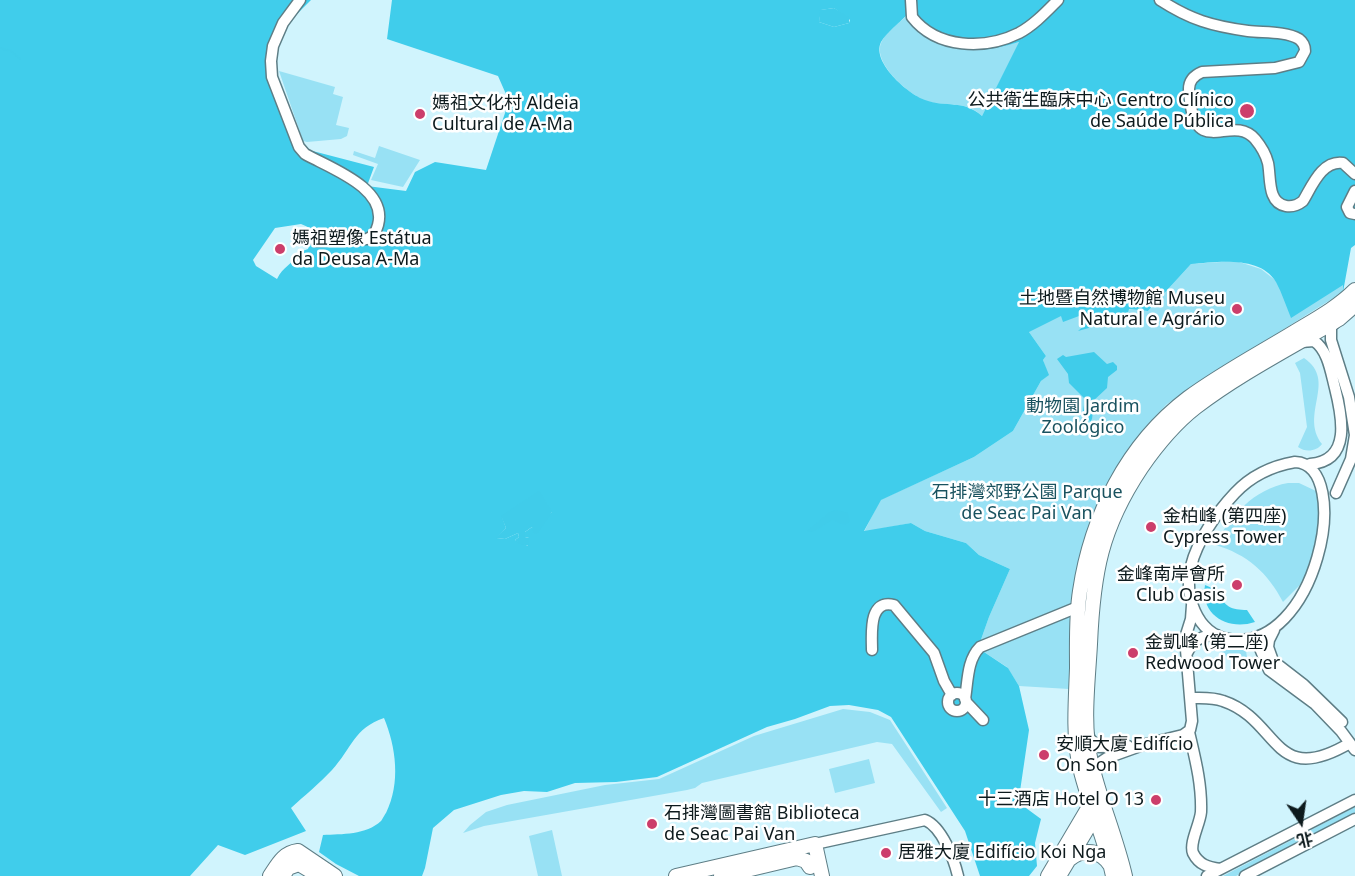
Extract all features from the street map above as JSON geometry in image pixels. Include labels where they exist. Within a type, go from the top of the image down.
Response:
[{"type":"main road","points":[[1125,876],[1111,826],[1080,764],[1076,733],[1078,607],[1089,552],[1104,507],[1123,471],[1154,429],[1187,399],[1214,380],[1326,313],[1355,290]]},
{"type":"main road","points":[[1112,872],[1095,816],[1095,776],[1088,734],[1088,669],[1094,583],[1103,545],[1122,496],[1156,446],[1196,407],[1340,319],[1355,305]]},
{"type":"main road","points":[[1048,876],[1096,798]]},
{"type":"main road","points":[[1059,876],[1095,816]]},
{"type":"main road","points":[[1080,822],[1095,816],[1102,818],[1111,826]]},
{"type":"main road","points":[[810,845],[811,872]]},
{"type":"main road","points":[[676,876],[810,845]]},
{"type":"main road","points":[[810,845],[822,876]]},
{"type":"main road","points":[[270,876],[282,858],[298,851],[335,876]]},
{"type":"main road","points":[[1068,862],[1073,857],[1087,852],[1101,856],[1112,872]]},
{"type":"main road","points":[[721,876],[797,858],[804,860],[811,872]]},
{"type":"main road","points":[[283,876],[288,868],[299,864],[319,876]]},
{"type":"street","points":[[300,0],[283,23],[273,46],[272,77],[299,147],[305,154],[360,184],[369,192],[376,203],[380,220],[374,235],[367,239],[316,241]]},
{"type":"street","points":[[911,0],[912,17],[924,30],[951,42],[969,45],[997,42],[1019,33],[1040,19],[1058,0]]},
{"type":"street","points":[[1160,0],[1190,18],[1216,26],[1280,34],[1303,42],[1305,51],[1299,62],[1275,68],[1202,72],[1192,78],[1189,83],[1193,117],[1198,127],[1208,132],[1240,130],[1247,132],[1259,144],[1267,160],[1276,201],[1287,207],[1298,204],[1323,170],[1332,163],[1343,163],[1355,174]]},
{"type":"street","points":[[1355,192],[1347,207],[1348,212],[1355,214]]},
{"type":"street","points":[[1309,464],[1324,472],[1333,484],[1337,496],[1351,459],[1354,435],[1349,398],[1331,340],[1332,327],[1340,319]]},
{"type":"street","points":[[1217,635],[1203,625],[1195,613],[1192,602],[1191,566],[1201,542],[1224,506],[1244,485],[1261,473],[1283,464],[1321,462],[1334,453],[1341,438],[1341,422],[1331,374],[1323,351],[1314,341],[1301,342]]},
{"type":"street","points":[[1321,578],[1296,611],[1275,630],[1268,646],[1273,661],[1313,693],[1343,723],[1353,744]]},
{"type":"street","points":[[1192,602],[1191,619],[1185,635],[1192,721],[1189,732],[1197,769],[1201,812],[1191,846],[1205,867],[1220,869]]},
{"type":"street","points":[[872,650],[874,614],[884,604],[894,605],[934,653],[952,695]]},
{"type":"street","points":[[952,695],[948,703],[952,710],[960,711],[964,707],[970,661],[980,647],[1078,607]]},
{"type":"street","points":[[1187,653],[1197,640],[1204,636],[1217,635],[1234,639],[1249,639],[1275,630]]},
{"type":"street","points":[[1249,639],[1258,646],[1269,670],[1315,704],[1353,744]]},
{"type":"street","points":[[952,695],[961,694],[983,720]]},
{"type":"street","points":[[1191,698],[1212,698],[1235,706],[1245,712],[1292,756],[1313,759],[1353,744]]},
{"type":"street","points":[[1095,776],[1098,764],[1102,760],[1189,732]]},
{"type":"street","points":[[1088,734],[1094,744],[1104,748],[1146,744]]},
{"type":"street","points":[[1207,876],[1355,800]]},
{"type":"street","points":[[810,845],[925,819],[931,823],[951,853],[958,876]]},
{"type":"street","points":[[1245,876],[1355,819]]},
{"type":"green space","points":[[908,15],[968,49],[991,48],[1020,42],[982,116],[964,106],[921,99],[894,78],[882,59],[880,49],[884,37]]},
{"type":"green space","points":[[279,71],[335,87],[333,94],[343,97],[336,125],[349,128],[347,136],[341,139],[303,141]]},
{"type":"green space","points":[[379,146],[420,160],[403,187],[371,180],[378,164],[353,155],[354,151],[375,158]]},
{"type":"green space","name":"石排灣郊野公園 Parque de Seac Pai Van","points":[[1236,261],[1261,269],[1275,280],[1343,285],[1343,292],[1198,383],[1167,404],[1148,424],[1135,443],[1083,557],[1073,591],[1069,689],[1019,686],[1007,667],[978,648],[1010,569],[979,555],[966,543],[925,531],[911,523],[864,532],[880,500],[974,457],[1013,431],[1041,381],[1048,375],[1043,360],[1046,356],[1029,332],[1007,286],[1092,306],[1148,311],[1191,264]]},
{"type":"green space","points":[[1304,358],[1314,367],[1319,387],[1314,421],[1316,433],[1322,444],[1311,450],[1298,447],[1307,427],[1300,373],[1295,363]]},
{"type":"green space","points":[[1288,483],[1299,483],[1316,491],[1321,499],[1326,518],[1306,575],[1299,586],[1283,602],[1271,582],[1247,559],[1215,545],[1228,524],[1244,505],[1264,491]]},
{"type":"green space","points":[[1205,640],[1237,645],[1246,650],[1247,658],[1227,657],[1220,651],[1199,644]]},
{"type":"green space","points":[[843,709],[870,712],[890,720],[947,808],[941,812],[892,744],[877,742],[702,783],[687,790],[484,826],[463,833],[486,812],[507,805],[605,785],[659,779],[754,736]]},
{"type":"green space","points":[[869,759],[875,783],[835,793],[829,769]]},
{"type":"green space","points":[[1355,807],[1355,814],[1236,876],[1223,876]]},
{"type":"green space","points":[[552,830],[562,876],[538,876],[529,836]]},
{"type":"shaded area","points":[[0,0],[311,0],[288,23],[277,52],[274,70],[305,149],[374,167],[367,186],[406,191],[415,172],[435,162],[486,170],[509,101],[498,76],[387,39],[392,0],[1355,0],[1355,245],[1351,248],[1343,292],[1343,285],[1291,318],[1276,282],[1269,273],[1249,264],[1237,262],[1201,263],[1191,264],[1148,311],[1129,309],[1124,326],[1096,326],[1078,331],[1085,325],[1079,316],[1063,322],[1061,316],[1029,332],[1046,356],[1043,360],[1049,375],[1041,381],[1013,431],[974,457],[881,500],[864,531],[911,523],[925,531],[966,543],[979,555],[1010,569],[978,648],[1008,668],[1019,686],[1029,730],[1019,798],[1026,808],[1041,819],[1035,843],[1037,866],[1029,876],[980,876],[965,831],[891,717],[878,710],[849,705],[830,706],[767,727],[657,777],[616,782],[575,783],[547,792],[524,791],[501,795],[454,810],[433,828],[422,876],[359,876],[319,852],[323,835],[354,833],[368,829],[381,821],[386,813],[394,790],[395,765],[384,718],[366,727],[332,770],[291,808],[306,831],[245,855],[218,845],[190,876],[0,876]],"holes":[[[834,8],[850,20],[849,23],[834,27],[819,22],[821,10]],[[907,15],[911,23],[926,37],[956,48],[987,49],[1019,42],[982,116],[968,107],[925,100],[901,84],[886,68],[879,50],[881,42]],[[301,224],[312,230],[316,241],[310,243],[308,249],[297,253],[277,279],[256,266],[253,260],[275,228]],[[552,512],[534,530],[532,527],[525,532],[525,537],[529,538],[528,546],[515,540],[519,537],[518,533],[505,539],[497,538],[506,528],[502,517]]]},
{"type":"shaded area","points":[[834,8],[849,17],[849,23],[834,27],[819,22],[820,10]]},
{"type":"shaded area","points":[[1094,352],[1107,364],[1113,362],[1117,370],[1108,377],[1107,388],[1089,403],[1086,410],[1093,411],[1090,422],[1083,411],[1085,399],[1069,383],[1068,374],[1057,359],[1063,355],[1066,357]]},
{"type":"shaded area","points":[[539,491],[552,512],[537,534],[533,533],[532,527],[525,532],[525,537],[529,538],[529,546],[515,540],[519,537],[518,533],[505,539],[496,538],[506,528],[501,516]]},
{"type":"shaded area","points":[[837,510],[848,513],[850,521],[848,523],[843,524],[833,520],[817,530],[807,531],[830,512]]},
{"type":"shaded area","points":[[1205,585],[1219,591],[1223,601],[1229,606],[1247,610],[1255,622],[1235,624],[1218,618],[1207,605]]},
{"type":"waterway","points":[[0,48],[11,51],[20,59]]},
{"type":"place","name":"公共衛生臨床中心 Centro Clínico de Saúde Pública","points":[[1247,111]]},
{"type":"place","name":"媽祖文化村 Aldeia Cultural de A-Ma","points":[[420,114]]},
{"type":"place","name":"媽祖塑像 Estátua da Deusa A-Ma","points":[[280,249]]},
{"type":"place","name":"土地暨自然博物館 Museu Natural e Agrário","points":[[1237,309]]},
{"type":"place","name":"金柏峰 (第四座) Cypress Tower","points":[[1151,527]]},
{"type":"place","name":"金峰南岸會所 Club Oasis","points":[[1237,585]]},
{"type":"place","name":"金凱峰 (第二座) Redwood Tower","points":[[1133,653]]},
{"type":"place","name":"安順大廈 Edifício On Son","points":[[1044,755]]},
{"type":"place","name":"十三酒店 Hotel O 13","points":[[1156,800]]},
{"type":"place","name":"石排灣圖書館 Biblioteca de Seac Pai Van","points":[[652,824]]},
{"type":"place","name":"居雅大廈 Edifício Koi Nga","points":[[886,853]]},
{"type":"park label","name":"動物園 Jardim Zoológico","points":[[1083,417]]}]
